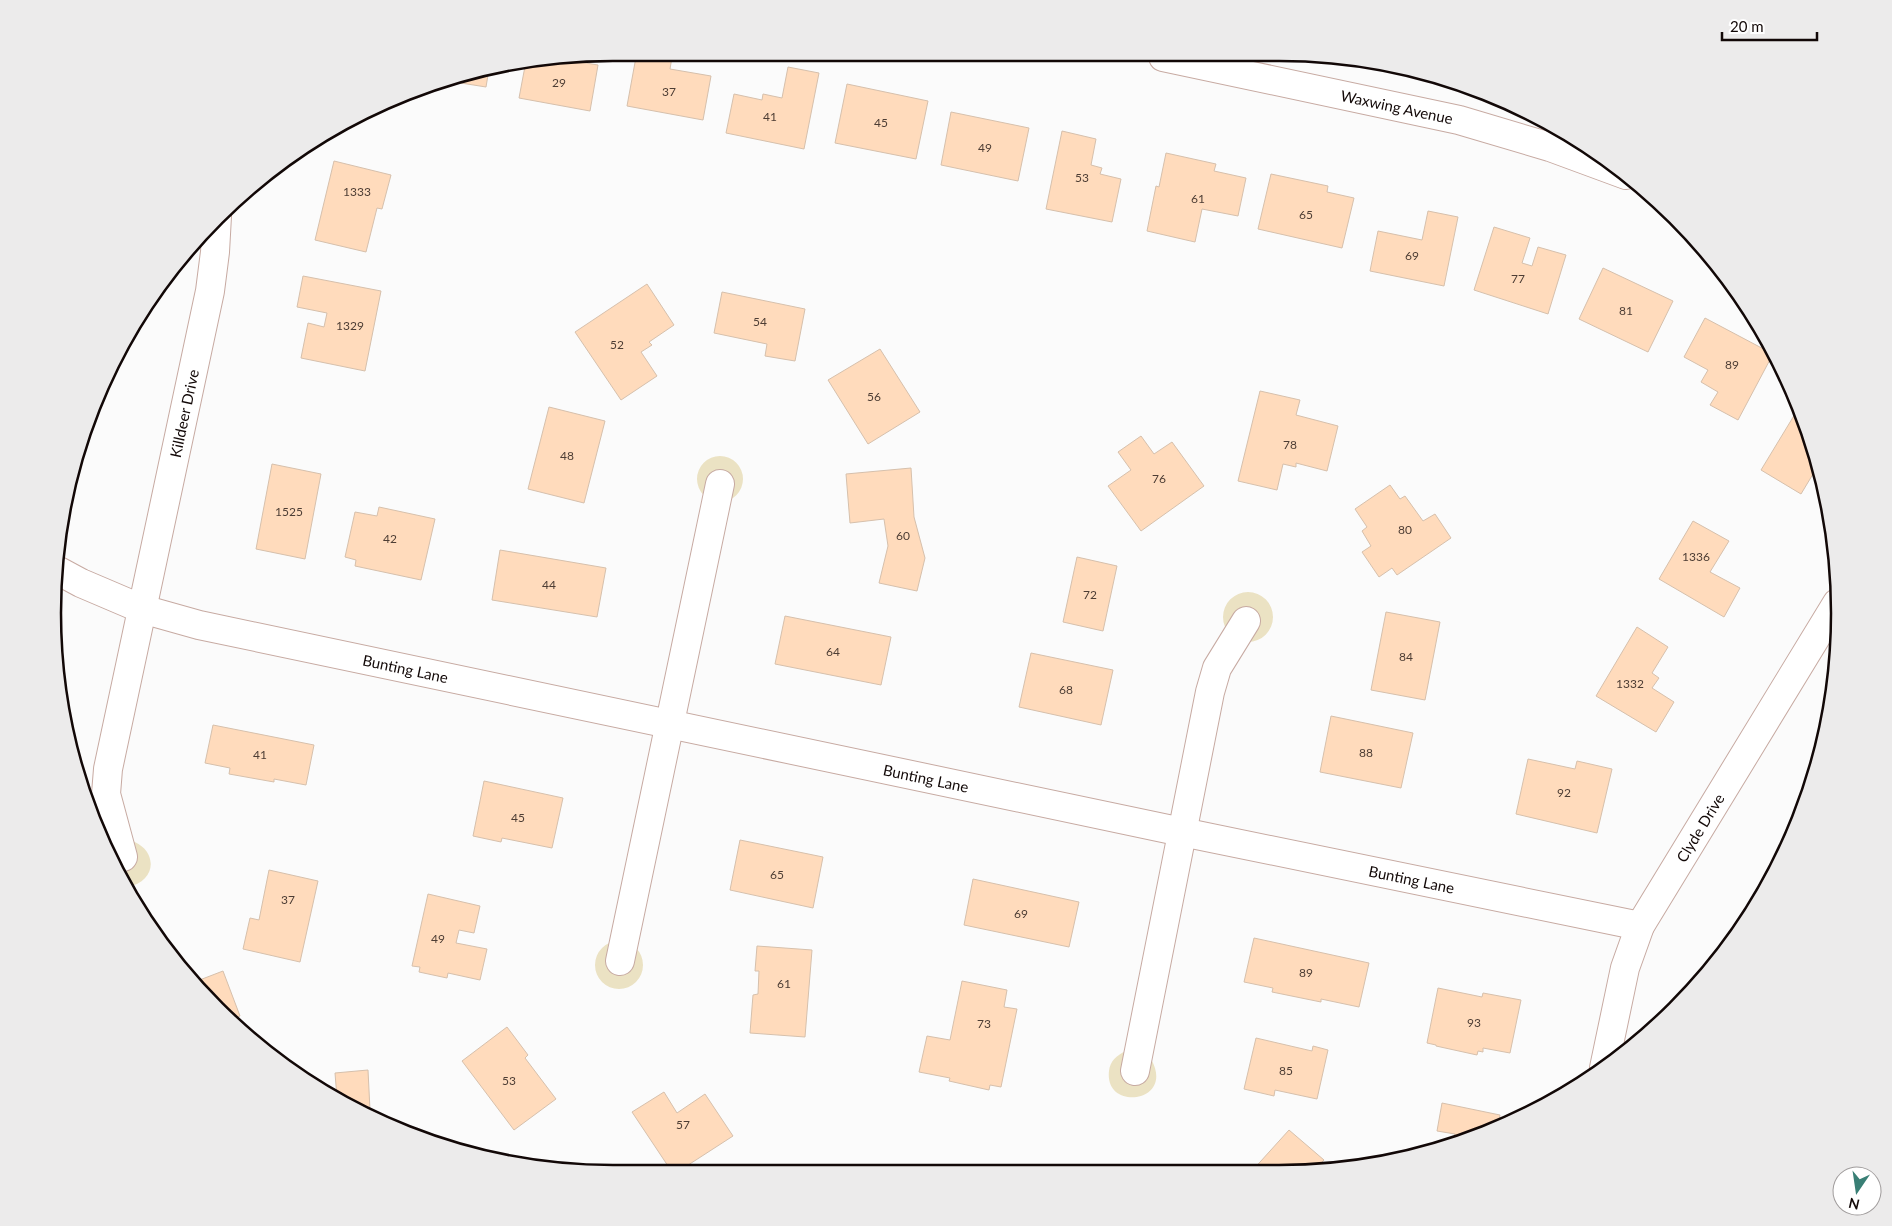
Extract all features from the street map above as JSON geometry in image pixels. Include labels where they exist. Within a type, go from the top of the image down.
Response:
[{"type":"street","name":"Waxwing Avenue","points":[[1182,61],[1459,120],[1550,147],[1604,167]]},
{"type":"street","name":"Killdeer Drive","points":[[142,609],[210,291],[216,230]]},
{"type":"street","points":[[620,961],[720,484]]},
{"type":"street","name":"Bunting Lane","points":[[62,573],[142,609],[200,625],[1182,832],[1640,926]]},
{"type":"street","points":[[123,857],[106,794],[108,769],[142,609]]},
{"type":"street","name":"Clyde Drive","points":[[1606,1057],[1625,968],[1640,926],[1831,613]]},
{"type":"street","points":[[1135,1071],[1210,692],[1217,668],[1246,621]]},
{"type":"shaded area","points":[[725,456],[729,457],[739,466],[742,470],[742,488],[733,498],[725,502],[715,502],[707,498],[698,488],[697,474],[701,466],[711,457]]},
{"type":"shaded area","points":[[1248,592],[1257,594],[1268,603],[1273,617],[1271,626],[1262,637],[1248,642],[1239,640],[1228,631],[1223,617],[1225,608],[1234,597]]},
{"type":"shaded area","points":[[125,839],[144,848],[149,855],[151,863],[150,871],[145,878],[133,885],[113,846]]},
{"type":"shaded area","points":[[619,941],[628,943],[636,948],[641,956],[643,965],[641,974],[636,982],[628,987],[619,989],[610,987],[602,982],[597,974],[595,965],[597,956],[602,948],[610,943]]},
{"type":"shaded area","points":[[1126,1051],[1151,1059],[1156,1074],[1154,1085],[1147,1093],[1138,1097],[1127,1097],[1117,1093],[1110,1084],[1109,1071],[1112,1061]]},
{"type":"building","points":[[635,61],[671,61],[670,69],[711,76],[703,120],[627,106]]},
{"type":"building","points":[[577,62],[598,65],[590,111],[519,98],[525,69]]},
{"type":"building","points":[[788,67],[819,73],[804,149],[726,133],[734,94],[762,100],[763,94],[782,98]]},
{"type":"building","points":[[488,76],[486,87],[461,83]]},
{"type":"building","points":[[847,84],[928,101],[916,159],[835,143]]},
{"type":"building","points":[[951,112],[1029,128],[1018,181],[941,165]]},
{"type":"building","points":[[1062,131],[1096,139],[1091,165],[1102,168],[1100,174],[1121,179],[1112,222],[1046,209]]},
{"type":"building","points":[[1166,153],[1216,164],[1214,171],[1246,178],[1238,216],[1202,209],[1195,242],[1147,231],[1156,186],[1159,187]]},
{"type":"building","points":[[334,161],[391,175],[382,209],[377,208],[366,252],[315,240]]},
{"type":"building","points":[[1271,174],[1328,186],[1327,192],[1354,198],[1342,248],[1258,229]]},
{"type":"building","points":[[1428,211],[1458,217],[1444,286],[1370,271],[1378,231],[1422,240]]},
{"type":"building","points":[[1494,227],[1530,238],[1522,263],[1532,266],[1538,247],[1566,255],[1548,314],[1474,290]]},
{"type":"building","points":[[1603,268],[1673,301],[1648,352],[1579,319]]},
{"type":"building","points":[[303,276],[381,291],[365,371],[301,358],[308,323],[324,327],[327,313],[297,307]]},
{"type":"building","points":[[647,284],[674,325],[649,342],[652,345],[641,352],[657,376],[621,400],[575,332]]},
{"type":"building","points":[[722,292],[805,309],[795,361],[765,356],[767,344],[714,333]]},
{"type":"building","points":[[1705,318],[1763,349],[1770,361],[1738,420],[1710,405],[1718,392],[1701,382],[1708,370],[1684,357]]},
{"type":"building","points":[[880,349],[920,412],[868,444],[828,380]]},
{"type":"building","points":[[1260,391],[1300,400],[1296,415],[1338,426],[1327,471],[1296,463],[1296,467],[1283,464],[1277,490],[1238,481]]},
{"type":"building","points":[[549,407],[605,421],[584,503],[528,489]]},
{"type":"building","points":[[1794,416],[1813,474],[1801,494],[1761,470]]},
{"type":"building","points":[[1141,436],[1154,454],[1172,442],[1204,486],[1141,531],[1108,486],[1131,470],[1118,452]]},
{"type":"building","points":[[272,464],[321,474],[305,559],[256,549]]},
{"type":"building","points":[[911,468],[914,517],[925,558],[917,591],[879,583],[888,546],[884,519],[850,523],[846,474]]},
{"type":"building","points":[[1390,485],[1400,499],[1405,496],[1423,521],[1435,514],[1451,538],[1397,575],[1392,568],[1379,577],[1362,552],[1371,546],[1362,531],[1367,527],[1355,509]]},
{"type":"building","points":[[379,507],[435,519],[421,580],[355,566],[356,560],[345,557],[355,512],[377,516]]},
{"type":"building","points":[[1693,521],[1729,541],[1710,572],[1740,588],[1724,617],[1659,579]]},
{"type":"building","points":[[500,550],[606,568],[597,617],[492,600]]},
{"type":"building","points":[[1077,557],[1117,566],[1103,631],[1063,622]]},
{"type":"building","points":[[1386,612],[1440,622],[1425,700],[1371,690]]},
{"type":"building","points":[[785,616],[891,637],[881,685],[775,664]]},
{"type":"building","points":[[1637,627],[1668,647],[1652,673],[1659,678],[1652,688],[1674,702],[1656,732],[1596,696]]},
{"type":"building","points":[[1031,653],[1113,670],[1101,725],[1019,707]]},
{"type":"building","points":[[1331,716],[1413,733],[1401,788],[1320,772]]},
{"type":"building","points":[[213,725],[314,745],[306,785],[274,779],[274,782],[229,774],[230,768],[205,763]]},
{"type":"building","points":[[1528,759],[1575,769],[1577,761],[1612,769],[1597,833],[1516,814]]},
{"type":"building","points":[[484,781],[563,798],[552,848],[502,838],[501,842],[473,836]]},
{"type":"building","points":[[740,840],[823,857],[813,908],[730,890]]},
{"type":"building","points":[[269,870],[318,881],[300,962],[243,949],[250,918],[259,920]]},
{"type":"building","points":[[973,879],[1079,902],[1069,947],[964,925]]},
{"type":"building","points":[[428,894],[480,906],[474,933],[459,930],[456,943],[487,949],[480,980],[448,973],[447,978],[419,972],[420,967],[412,966]]},
{"type":"building","points":[[1254,938],[1369,963],[1359,1007],[1321,999],[1321,1002],[1272,992],[1273,988],[1244,982]]},
{"type":"building","points":[[757,946],[812,950],[805,1037],[750,1033],[753,995],[758,994],[759,971],[755,971]]},
{"type":"building","points":[[223,971],[240,1016],[238,1017],[201,980]]},
{"type":"building","points":[[962,981],[1007,990],[1004,1007],[1017,1009],[1001,1087],[990,1085],[989,1090],[949,1081],[950,1078],[919,1072],[927,1036],[950,1040]]},
{"type":"building","points":[[1438,988],[1482,997],[1483,993],[1521,1000],[1510,1053],[1483,1048],[1483,1052],[1478,1051],[1477,1055],[1427,1043]]},
{"type":"building","points":[[507,1027],[528,1055],[525,1058],[556,1099],[514,1130],[462,1061]]},
{"type":"building","points":[[1256,1038],[1312,1051],[1313,1046],[1328,1050],[1317,1099],[1275,1090],[1274,1096],[1244,1089]]},
{"type":"building","points":[[368,1070],[370,1108],[336,1091],[335,1073]]},
{"type":"building","points":[[664,1092],[677,1113],[705,1094],[733,1136],[688,1165],[667,1165],[632,1112]]},
{"type":"building","points":[[1442,1103],[1500,1115],[1499,1119],[1490,1123],[1455,1135],[1455,1134],[1437,1131]]},
{"type":"building","points":[[1289,1130],[1324,1160],[1321,1163],[1315,1164],[1257,1165]]}]
